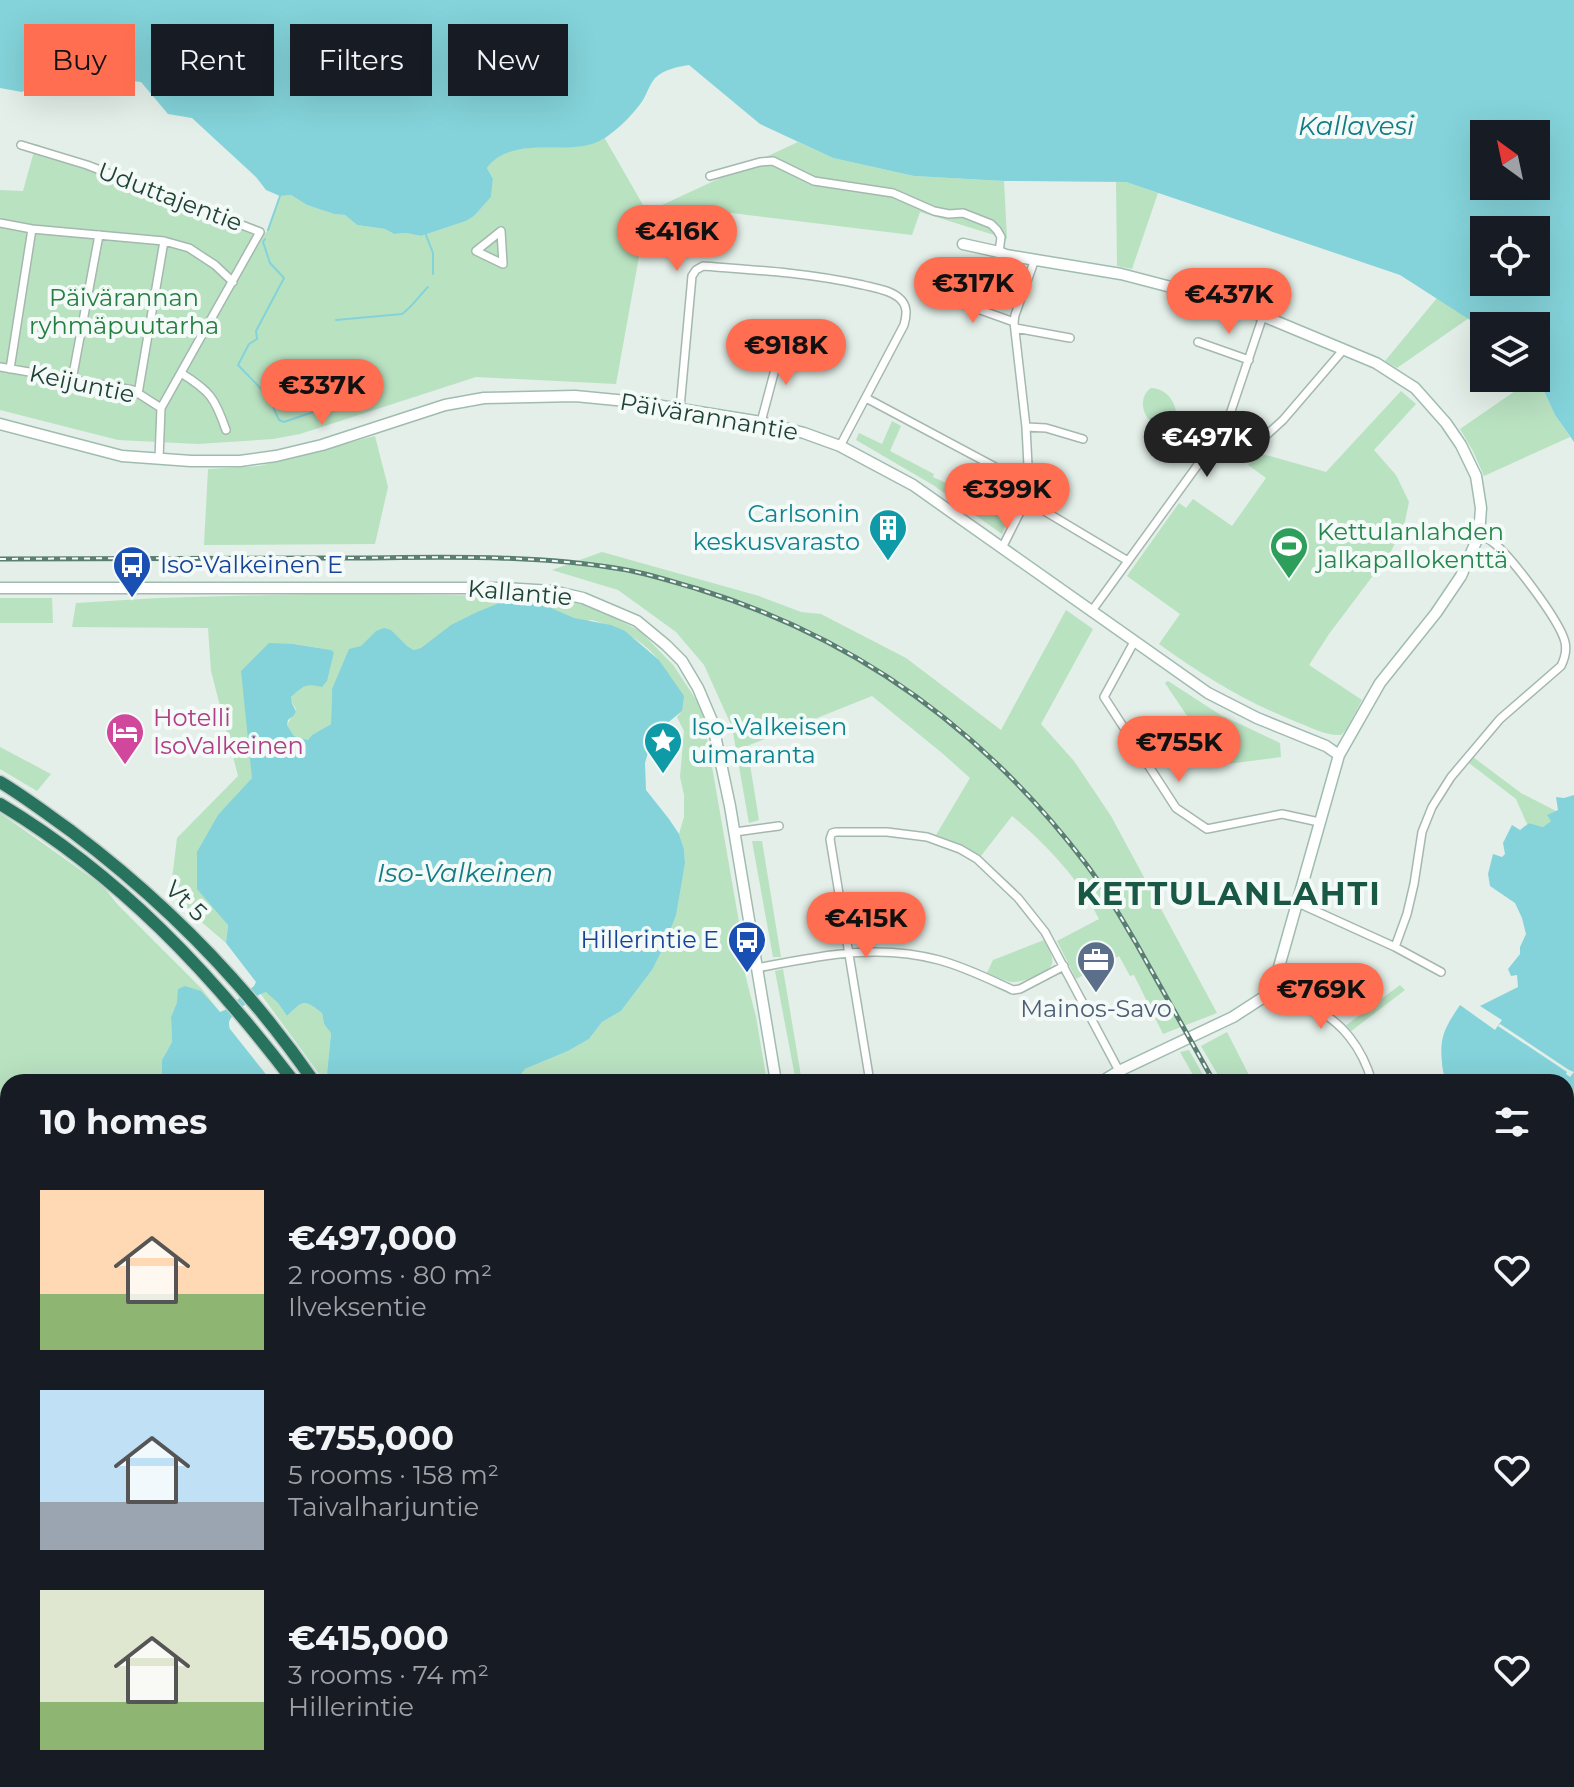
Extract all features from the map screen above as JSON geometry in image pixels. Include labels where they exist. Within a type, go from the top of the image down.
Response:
[{"type":"highway","name":"Vt 5","points":[[0,782],[93,848],[174,918],[242,990],[308,1074]]},
{"type":"highway","name":"Vt 5","points":[[0,804],[83,861],[123,893],[183,950],[288,1074]]},
{"type":"street","name":"Uduttajentie","points":[[21,145],[87,165],[260,232],[161,408],[159,459]]},
{"type":"street","points":[[710,176],[773,161],[814,181],[893,193],[934,211],[963,213],[991,224],[1001,237],[999,252]]},
{"type":"street","points":[[0,223],[32,229],[164,241],[189,248],[215,265],[233,282]]},
{"type":"street","points":[[10,369],[32,229]]},
{"type":"street","points":[[501,231],[503,253],[503,264],[476,251],[501,231]]},
{"type":"street","points":[[72,380],[99,235]]},
{"type":"street","points":[[138,394],[164,241]]},
{"type":"street","points":[[963,244],[1006,255],[1121,274],[1190,292],[1263,316],[1376,363],[1415,388],[1446,423],[1476,476],[1481,508],[1479,535],[1461,576],[1380,683],[1339,755],[1275,981],[1267,995],[1233,1017],[1114,1074]]},
{"type":"street","points":[[1002,548],[1026,500],[1029,485],[1026,427],[1014,325],[1035,259]]},
{"type":"street","points":[[680,408],[692,276],[696,270],[703,266],[819,275],[880,289],[900,298],[907,314],[840,446]]},
{"type":"street","points":[[944,297],[1014,325],[1070,338]]},
{"type":"street","points":[[1091,612],[1226,426],[1263,316]]},
{"type":"street","points":[[1198,342],[1249,360]]},
{"type":"street","points":[[761,422],[782,343]]},
{"type":"street","points":[[1226,426],[1249,441],[1260,441],[1283,420],[1344,349]]},
{"type":"street","name":"Keijuntie","points":[[0,367],[133,390],[161,408]]},
{"type":"street","points":[[181,373],[209,392],[226,430]]},
{"type":"street","name":"Päivärannantie","points":[[0,424],[122,456],[240,461],[322,445],[445,405],[484,398],[575,396],[680,408],[761,422],[840,446],[913,485],[1208,693],[1257,718],[1326,746],[1339,755]]},
{"type":"street","points":[[866,398],[1029,485]]},
{"type":"street","points":[[1026,427],[1046,428],[1083,439]]},
{"type":"street","points":[[1026,500],[1128,561]]},
{"type":"street","points":[[1395,947],[1407,914],[1422,832],[1432,807],[1451,777],[1500,719],[1561,666],[1566,654],[1564,640],[1547,608],[1499,548],[1479,535]]},
{"type":"street","name":"Kallantie","points":[[0,588],[502,588],[552,591],[583,598],[637,621],[682,661],[712,721],[735,832],[775,1074]]},
{"type":"street","points":[[1134,642],[1104,697],[1176,808],[1207,829],[1282,814],[1319,822]]},
{"type":"street","points":[[735,832],[779,826]]},
{"type":"street","points":[[869,1074],[830,839],[832,833],[887,832],[927,837],[977,859],[1018,898],[1045,932],[1121,1074]]},
{"type":"street","points":[[1298,903],[1395,947],[1441,972]]},
{"type":"street","points":[[757,968],[849,952],[884,951],[939,960],[1013,990],[1064,966]]},
{"type":"street","points":[[1267,995],[1277,1001],[1308,1006],[1327,1016],[1351,1039],[1370,1074]]},
{"type":"green space","name":"Päivärannan ryhmäpuutarha","points":[[604,137],[647,212],[616,384],[476,377],[300,434],[198,444],[118,440],[0,410],[0,190],[23,191],[36,144],[266,233],[280,196],[291,195],[307,205],[345,215],[357,225],[385,229],[394,234],[421,236],[474,216],[491,197],[493,179],[487,168],[498,157],[527,148],[575,146]]},
{"type":"green space","points":[[798,142],[833,158],[914,176],[1004,181],[1007,239],[920,212],[912,235],[724,212],[647,212]]},
{"type":"green space","points":[[1116,182],[1126,182],[1158,193],[1132,269],[1117,266]]},
{"type":"green space","points":[[1437,298],[1469,318],[1397,368],[1385,361]]},
{"type":"green space","points":[[1151,388],[1167,394],[1173,403],[1177,420],[1168,426],[1153,423],[1144,411],[1145,395]]},
{"type":"green space","points":[[1401,391],[1416,404],[1374,450],[1396,475],[1409,502],[1404,526],[1390,553],[1309,665],[1362,700],[1346,730],[1341,735],[1330,734],[1244,697],[1159,644],[1180,614],[1127,576],[1179,503],[1186,508],[1193,499],[1232,526],[1266,478],[1248,465],[1259,453],[1326,472]]},
{"type":"green space","points":[[1514,392],[1544,392],[1570,437],[1484,476],[1460,429]]},
{"type":"green space","points":[[892,421],[901,426],[890,451],[934,474],[933,477],[955,487],[966,464],[977,470],[965,495],[1009,518],[1002,534],[933,485],[856,440],[859,433],[882,444]]},
{"type":"green space","points":[[375,436],[388,487],[375,544],[204,545],[208,469],[259,466]]},
{"type":"green space","points":[[602,552],[759,596],[801,612],[821,614],[906,658],[1001,730],[1066,610],[1093,629],[1041,724],[1074,761],[1111,816],[1217,1013],[1163,1034],[1134,975],[1130,976],[1119,956],[1076,979],[1057,941],[1099,919],[1072,876],[1012,816],[981,856],[936,835],[970,778],[872,696],[747,746],[759,820],[749,823],[732,727],[704,665],[676,632],[618,590],[552,570]]},
{"type":"green space","points":[[342,593],[557,597],[595,608],[640,631],[674,666],[702,709],[740,928],[742,962],[766,1074],[521,1074],[525,1069],[589,1039],[602,1022],[621,1011],[652,970],[680,888],[685,863],[679,834],[684,817],[680,777],[684,731],[677,717],[682,711],[658,659],[636,639],[592,620],[414,650],[407,646],[332,689],[331,724],[308,740],[294,736],[287,725],[296,709],[291,697],[309,684],[334,652],[295,644],[291,686],[252,778],[242,790],[226,943],[170,895],[177,838],[238,776],[211,671],[208,628],[72,627],[76,603]]},
{"type":"green space","points":[[0,598],[52,598],[53,623],[0,623]]},
{"type":"green space","points":[[1168,681],[1219,714],[1280,743],[1281,757],[1220,765],[1165,683]]},
{"type":"green space","points":[[0,747],[51,774],[37,791],[0,769]]},
{"type":"green space","points":[[1473,757],[1521,793],[1556,811],[1548,815],[1551,821],[1543,827],[1527,824],[1516,799],[1469,763]]},
{"type":"green space","points":[[0,813],[103,886],[201,988],[220,1012],[215,1008],[177,1002],[171,1017],[172,1042],[162,1060],[162,1074],[0,1074]]},
{"type":"green space","points":[[752,841],[762,841],[781,957],[773,957]]},
{"type":"green space","points":[[1044,940],[1052,964],[1040,974],[1012,982],[987,973],[993,960]]},
{"type":"green space","points":[[783,969],[801,1074],[794,1074],[775,971]]},
{"type":"green space","points":[[1400,985],[1405,990],[1350,1032],[1345,1026]]},
{"type":"green space","points":[[266,991],[287,1016],[304,1003],[322,1013],[324,1024],[331,1032],[328,1074],[319,1074],[260,993]]},
{"type":"green space","points":[[1227,1032],[1249,1074],[1217,1074],[1201,1046]]},
{"type":"green space","points":[[1189,1050],[1202,1074],[1192,1074],[1180,1052]]},
{"type":"water","name":"Kallavesi","points":[[0,0],[1574,0],[1574,442],[1555,415],[1544,392],[1550,392],[1550,312],[1470,312],[1470,320],[1400,275],[1126,182],[1004,181],[914,176],[833,158],[760,124],[689,65],[671,69],[653,80],[633,112],[599,141],[579,147],[522,149],[497,158],[487,168],[493,179],[491,197],[474,216],[421,236],[394,234],[385,229],[357,225],[345,215],[307,205],[291,195],[280,196],[266,190],[192,118],[168,114],[153,96],[274,96],[274,24],[151,24],[151,94],[141,82],[135,81],[135,24],[24,24],[22,92],[0,88]]},
{"type":"water","name":"Iso-Valkeinen","points":[[502,602],[522,602],[544,605],[574,618],[611,625],[625,631],[659,660],[684,696],[682,711],[653,735],[645,763],[646,790],[679,834],[685,863],[676,915],[652,970],[621,1011],[602,1022],[589,1039],[525,1069],[521,1074],[328,1074],[331,1033],[324,1024],[322,1013],[304,1003],[287,1016],[266,992],[239,1009],[229,1022],[230,1029],[266,1074],[162,1074],[162,1060],[172,1042],[171,1017],[178,989],[185,986],[201,991],[220,1012],[256,982],[226,943],[228,925],[197,889],[197,852],[218,815],[252,778],[241,671],[269,643],[294,644],[334,652],[327,681],[322,687],[305,686],[291,697],[296,712],[287,725],[294,736],[308,740],[331,724],[332,689],[349,649],[361,646],[376,631],[384,628],[391,630],[414,650],[421,648],[451,625]]},
{"type":"water","points":[[1574,795],[1574,1074],[1443,1074],[1441,1053],[1445,1032],[1460,1005],[1495,1030],[1502,1020],[1480,1006],[1518,987],[1517,975],[1511,976],[1508,969],[1520,954],[1526,934],[1515,903],[1490,886],[1488,874],[1493,854],[1502,857],[1505,854],[1503,843],[1512,825],[1520,830],[1529,823],[1543,827],[1551,821],[1547,815],[1558,810],[1556,797]]},
{"type":"pier","points":[[1500,1024],[1574,1072],[1566,1074],[1498,1026]]},
{"type":"waterway","points":[[268,230],[280,196]]},
{"type":"waterway","points":[[426,235],[433,253],[433,274]]},
{"type":"waterway","points":[[265,239],[263,242],[270,263],[284,278],[256,331],[257,339],[249,344],[238,365],[268,396],[279,420],[284,422],[313,412],[323,415]]},
{"type":"waterway","points":[[336,320],[402,314],[428,287]]},
{"type":"railway","points":[[0,559],[513,558],[621,569],[698,589],[756,609],[864,662],[961,731],[1005,772],[1047,816],[1100,883],[1210,1074]]},
{"type":"place","name":"Carlsonin keskusvarasto","points":[[888,562]]},
{"type":"place","name":"Kettulanlahden jalkapallokenttä","points":[[1289,580]]},
{"type":"place","name":"Iso-Valkeinen E","points":[[132,599]]},
{"type":"place","name":"Hotelli IsoValkeinen","points":[[125,766]]},
{"type":"place","name":"Iso-Valkeisen uimaranta","points":[[663,775]]},
{"type":"place","name":"Hillerintie E","points":[[747,974]]},
{"type":"place","name":"Mainos-Savo","points":[[1096,994]]},
{"type":"district","name":"KETTULANLAHTI","points":[[1229,894]]}]
